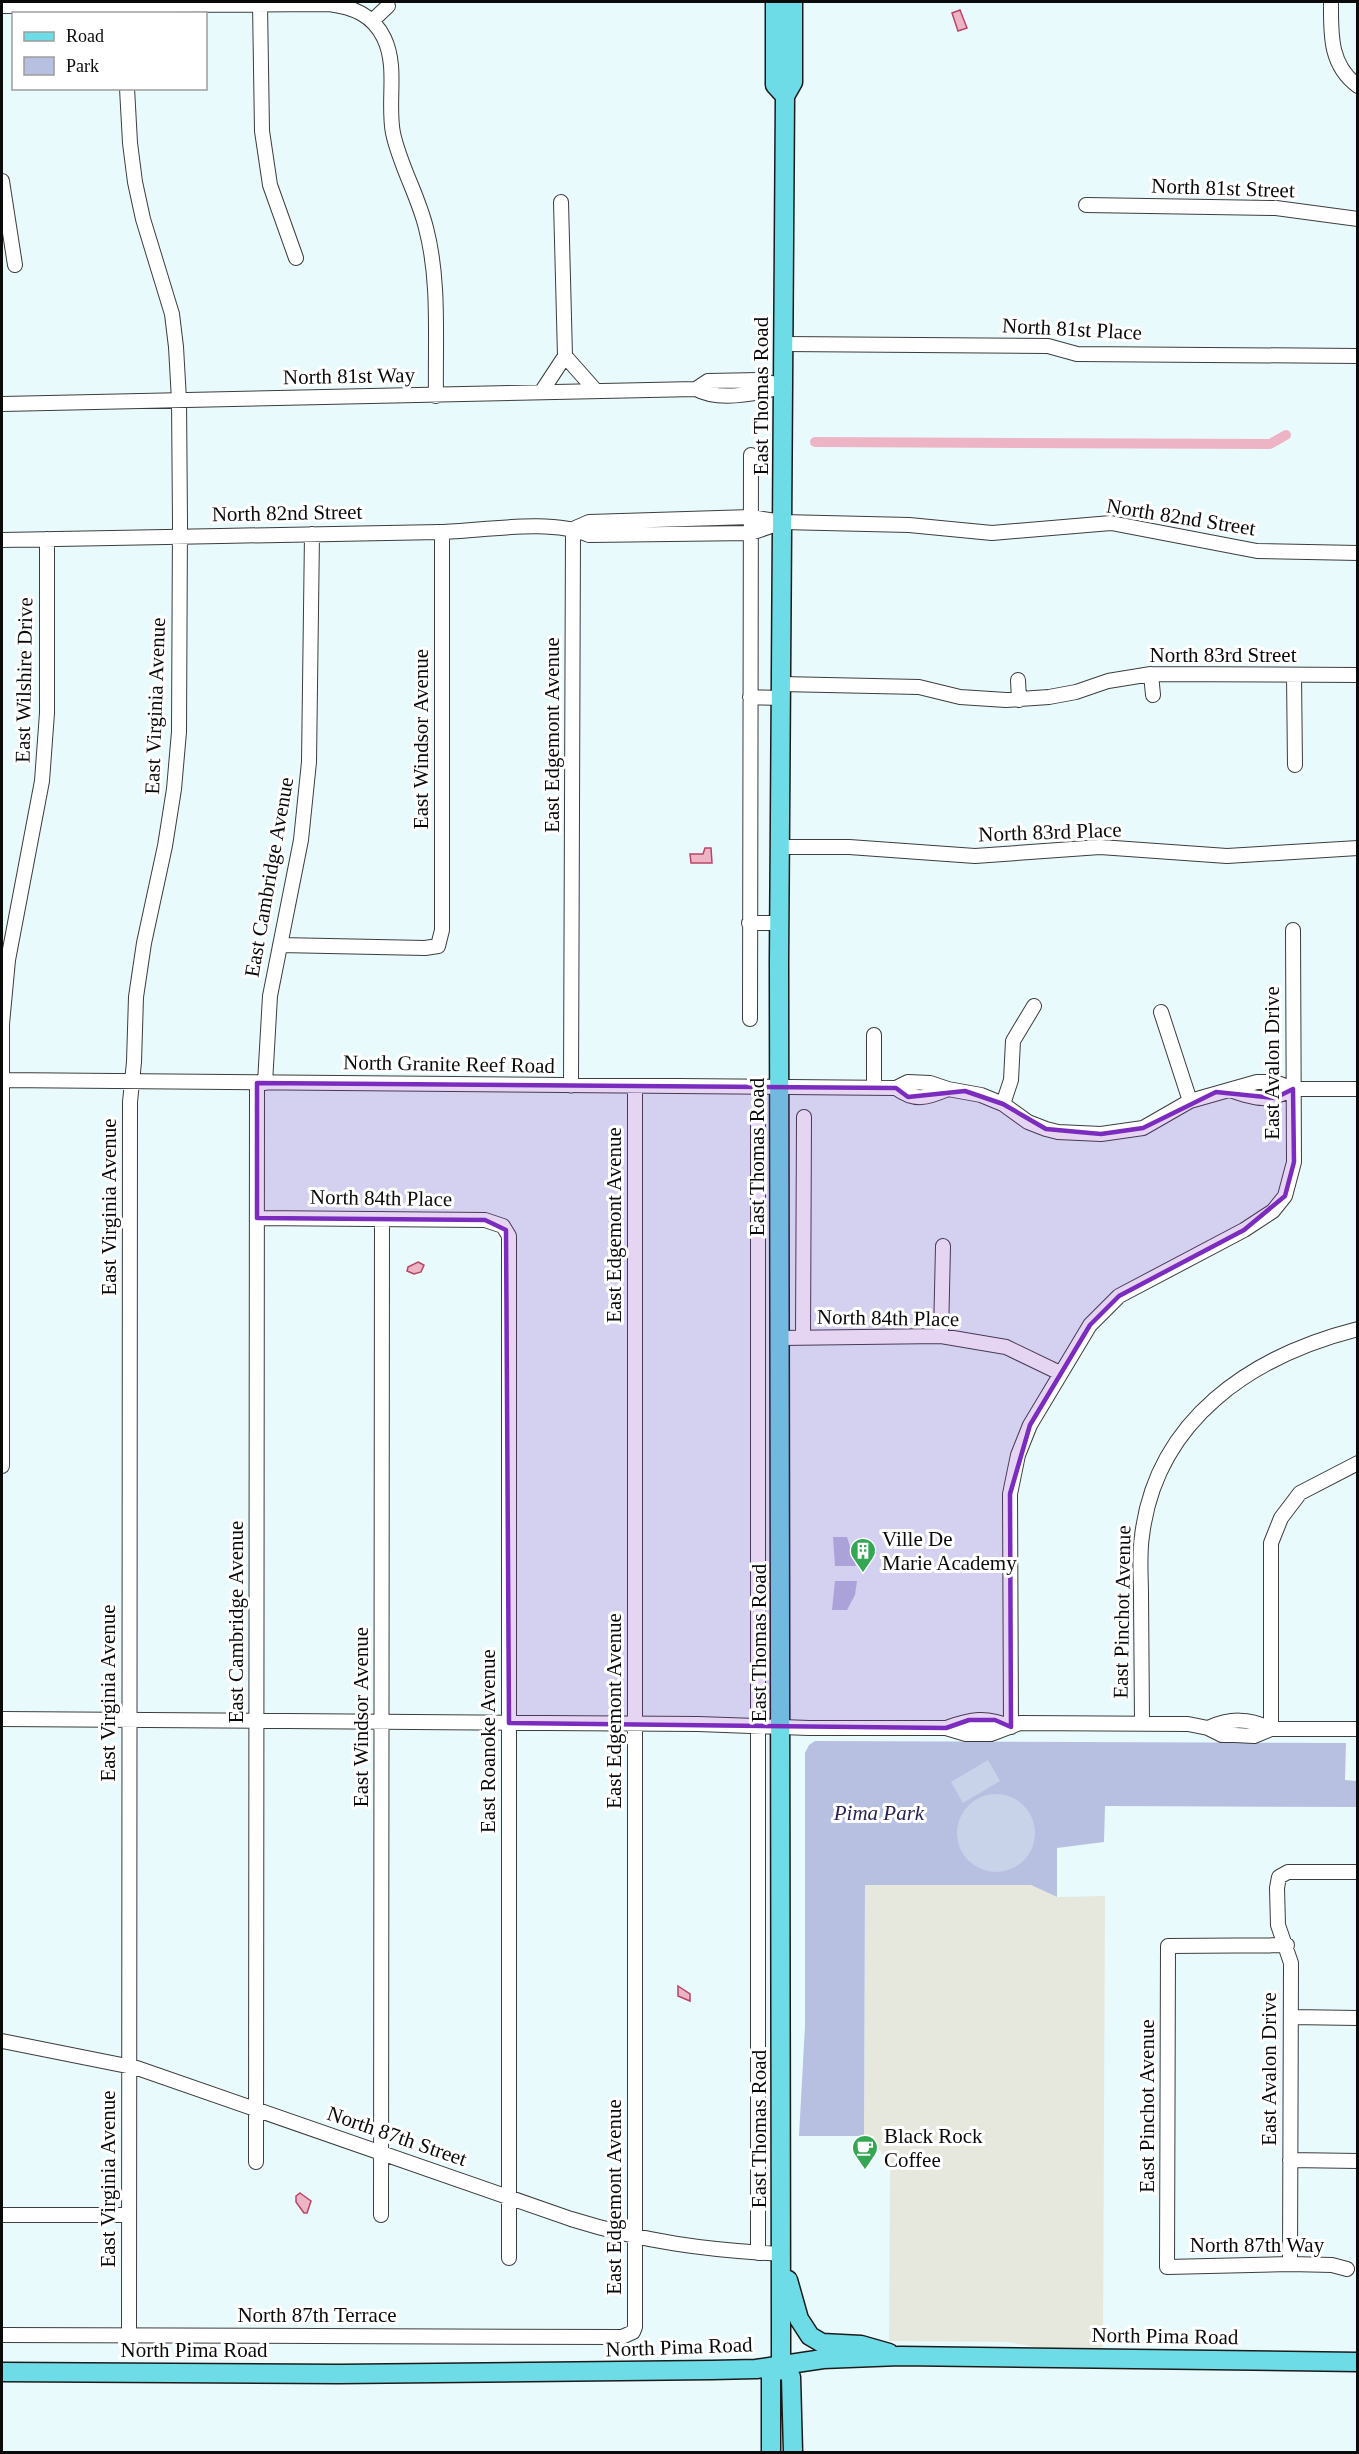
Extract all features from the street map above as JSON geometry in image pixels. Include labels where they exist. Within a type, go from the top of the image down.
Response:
[{"type":"main road","name":"East Thomas Road","points":[[776,2],[776,85],[785,96]]},
{"type":"main road","name":"East Thomas Road","points":[[771,2452],[771,2377],[781,2364],[782,2254],[780,847],[785,96],[793,82],[793,2]]},
{"type":"main road","points":[[782,2254],[796,2308],[810,2336],[822,2343],[861,2345],[900,2356]]},
{"type":"main road","name":"North Pima Road","points":[[2,2372],[605,2372],[756,2369],[823,2359],[900,2356],[1358,2362]]},
{"type":"main road","name":"East Thomas Road","points":[[781,2364],[791,2377],[793,2452]]},
{"type":"street","points":[[1331,2],[1334,56],[1354,84]]},
{"type":"street","points":[[260,4],[262,131],[270,185],[296,258]]},
{"type":"street","points":[[2,6],[329,4],[356,10],[372,21],[385,39],[389,53],[393,132],[421,210],[432,256],[436,396]]},
{"type":"street","points":[[372,21],[388,6]]},
{"type":"street","name":"East Virginia Avenue","points":[[127,90],[135,182],[143,219],[172,314],[179,400],[180,535],[179,732],[175,778],[165,846],[144,943],[136,997],[134,1062],[131,1082],[129,2335]]},
{"type":"street","points":[[2,181],[15,265]]},
{"type":"street","points":[[542,391],[565,356],[561,202]]},
{"type":"street","name":"North 81st Street","points":[[1086,205],[1276,208],[1358,219]]},
{"type":"street","name":"North 81st Place","points":[[784,344],[1048,346],[1077,354],[1358,356]]},
{"type":"street","points":[[565,356],[596,391]]},
{"type":"street","name":"North 81st Way","points":[[2,404],[696,389],[708,381],[759,380],[784,386]]},
{"type":"street","name":"East Thomas Road","points":[[750,1019],[751,454]]},
{"type":"street","name":"North 82nd Street","points":[[573,529],[589,522],[751,517],[782,522],[909,525],[992,533],[1111,524],[1257,551],[1358,553]]},
{"type":"street","name":"North 82nd Street","points":[[2,540],[442,532],[553,527],[573,529],[589,535],[751,533],[782,522]]},
{"type":"street","name":"East Edgemont Avenue","points":[[571,1086],[573,529]]},
{"type":"street","name":"East Windsor Avenue","points":[[280,945],[425,948],[438,946],[442,930],[442,532]]},
{"type":"street","name":"East Cambridge Avenue","points":[[256,2162],[257,1218],[261,1083],[270,996],[301,840],[309,762],[312,534]]},
{"type":"street","name":"East Wilshire Drive","points":[[2,1466],[2,1024],[8,960],[42,780],[47,713],[47,539]]},
{"type":"street","points":[[1151,674],[1153,695]]},
{"type":"street","name":"North 83rd Street","points":[[781,691],[918,687],[972,699],[1018,700],[1076,692],[1108,681],[1151,674],[1358,675]]},
{"type":"street","points":[[1294,675],[1295,765]]},
{"type":"street","points":[[1018,680],[1018,700]]},
{"type":"street","points":[[750,697],[781,691]]},
{"type":"street","name":"North 83rd Place","points":[[780,847],[849,847],[975,856],[1100,847],[1227,856],[1358,848]]},
{"type":"street","points":[[749,923],[780,923]]},
{"type":"street","name":"East Avalon Drive","points":[[1060,1373],[1090,1325],[1119,1296],[1261,1219],[1273,1210],[1285,1196],[1294,1162],[1293,930]]},
{"type":"street","points":[[1003,1104],[1011,1080],[1013,1041],[1034,1005]]},
{"type":"street","points":[[1161,1012],[1190,1101]]},
{"type":"street","points":[[874,1035],[874,1088]]},
{"type":"street","name":"North Granite Reef Road","points":[[2,1080],[780,1088],[896,1088],[908,1082],[930,1083],[981,1095],[1003,1104],[1028,1122],[1046,1129],[1058,1132],[1101,1134],[1143,1128],[1190,1101],[1257,1082],[1275,1082],[1293,1089],[1358,1089]]},
{"type":"street","name":"East Edgemont Avenue","points":[[632,2334],[635,2327],[635,1087]]},
{"type":"street","name":"East Thomas Road","points":[[758,1116],[758,2253]]},
{"type":"street","points":[[803,1338],[804,1117]]},
{"type":"street","name":"North 84th Place","points":[[257,1218],[485,1220],[503,1226]]},
{"type":"street","name":"East Windsor Avenue","points":[[381,2215],[382,1219]]},
{"type":"street","name":"East Roanoke Avenue","points":[[503,1226],[509,1242],[508,2258]]},
{"type":"street","points":[[941,1336],[943,1246]]},
{"type":"street","name":"East Pinchot Avenue","points":[[1142,1724],[1141,1539],[1151,1491],[1178,1437],[1208,1404],[1232,1384],[1294,1350],[1329,1336],[1358,1329]]},
{"type":"street","name":"North 84th Place","points":[[780,1338],[941,1336],[1006,1347],[1029,1356],[1060,1373]]},
{"type":"street","points":[[1011,1727],[1012,1486],[1018,1455],[1030,1425],[1060,1373]]},
{"type":"street","points":[[1271,1729],[1271,1543],[1281,1518],[1300,1493],[1358,1463]]},
{"type":"street","points":[[2,1719],[946,1728],[966,1734],[992,1734],[1020,1723],[1188,1724],[1208,1728],[1223,1721],[1254,1721],[1271,1729],[1358,1729]]},
{"type":"street","name":"East Avalon Drive","points":[[1290,2264],[1291,1963],[1287,1945],[1278,1925],[1277,1888],[1279,1877],[1288,1872],[1358,1872]]},
{"type":"street","name":"East Pinchot Avenue","points":[[1167,2267],[1168,1946],[1287,1945]]},
{"type":"street","points":[[1291,2017],[1358,2018]]},
{"type":"street","name":"North 87th Street","points":[[2,2041],[129,2066],[581,2222],[635,2237],[698,2248],[782,2254]]},
{"type":"street","points":[[1290,2160],[1358,2161]]},
{"type":"street","points":[[2,2215],[129,2215]]},
{"type":"street","name":"North 87th Way","points":[[1167,2267],[1290,2264],[1332,2265],[1347,2269]]},
{"type":"street","name":"North 87th Terrace","points":[[2,2335],[612,2337],[632,2334]]},
{"type":"highlighted area","points":[[257,1083],[896,1088],[908,1097],[965,1091],[1003,1104],[1046,1129],[1101,1134],[1143,1128],[1216,1092],[1275,1098],[1293,1089],[1294,1162],[1285,1196],[1244,1230],[1119,1296],[1090,1325],[1030,1425],[1010,1494],[1011,1727],[995,1720],[969,1720],[946,1728],[509,1723],[506,1230],[485,1220],[257,1218]]},
{"type":"shaded area","points":[[960,10],[967,28],[958,31],[952,13]]},
{"type":"shaded area","points":[[705,848],[711,848],[712,863],[691,863],[690,854],[703,854]]},
{"type":"shaded area","points":[[418,1262],[424,1265],[421,1272],[414,1274],[407,1271],[408,1267]]},
{"type":"shaded area","points":[[988,1760],[1000,1781],[963,1803],[951,1782]]},
{"type":"shaded area","points":[[996,1794],[1011,1797],[1024,1805],[1032,1818],[1035,1833],[1032,1848],[1024,1861],[1011,1869],[996,1872],[981,1869],[968,1861],[960,1848],[957,1833],[960,1818],[968,1805],[981,1797]]},
{"type":"shaded area","points":[[865,1885],[1031,1885],[1057,1897],[1105,1896],[1103,2350],[1041,2348],[1008,2342],[889,2341],[890,2166],[880,2150],[872,2149],[874,2136],[864,2136]]},
{"type":"shaded area","points":[[678,1986],[690,1994],[690,2001],[678,1996]]},
{"type":"shaded area","points":[[300,2193],[311,2201],[307,2213],[304,2213],[296,2202],[296,2196]]},
{"type":"green space","points":[[833,1537],[847,1537],[856,1566],[835,1566]]},
{"type":"green space","points":[[835,1581],[857,1581],[855,1595],[847,1610],[832,1610]]},
{"type":"green space","name":"Pima Park","points":[[815,1741],[1346,1743],[1345,1780],[1357,1781],[1357,1807],[1105,1806],[1104,1842],[1057,1848],[1057,1897],[1031,1885],[865,1885],[864,2136],[799,2136],[805,2026],[805,1753],[809,1745]]},
{"type":"waterway","points":[[815,442],[1270,444],[1286,435]]},
{"type":"place","name":"Ville De Marie Academy","points":[[863,1574]]},
{"type":"place","name":"Black Rock Coffee","points":[[865,2171]]}]
